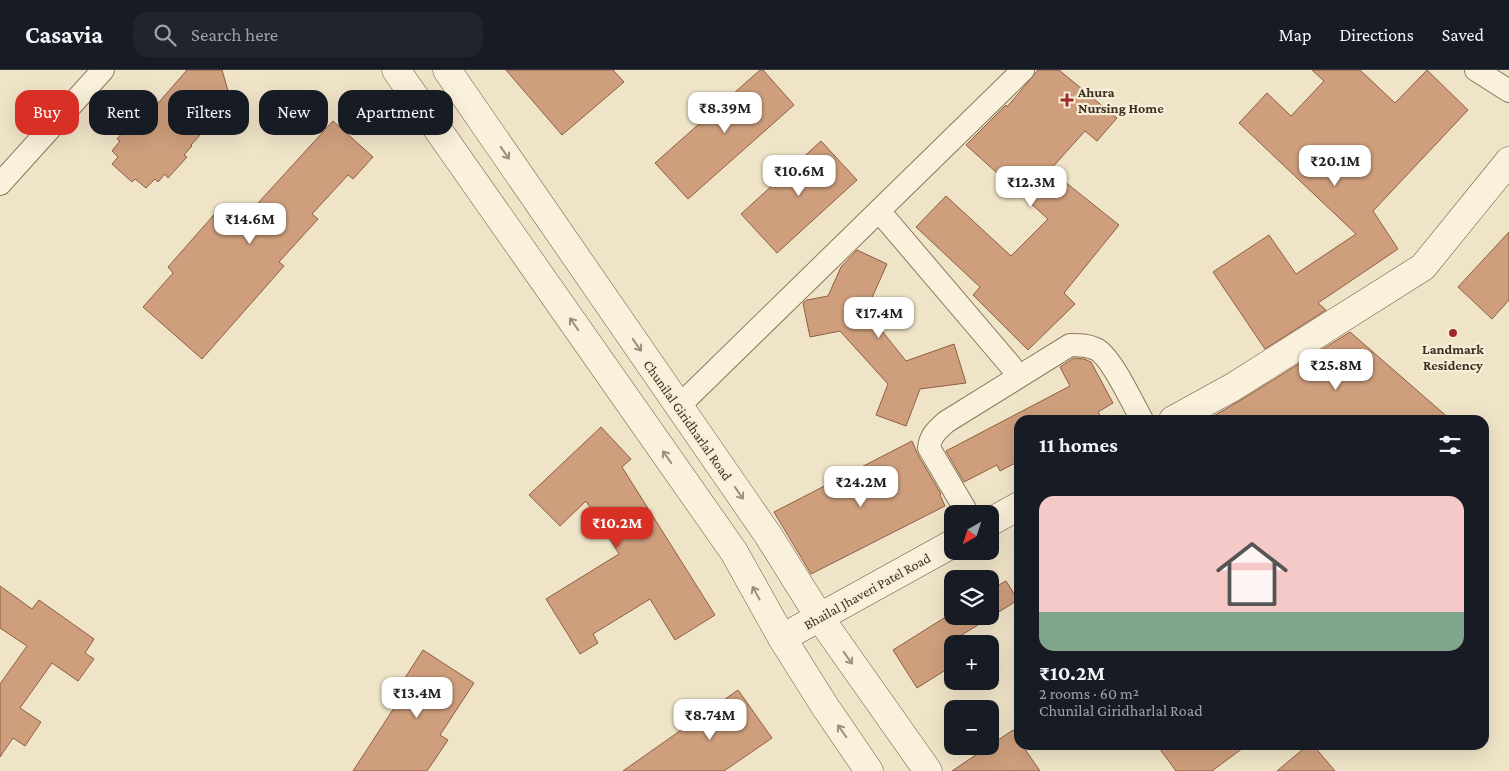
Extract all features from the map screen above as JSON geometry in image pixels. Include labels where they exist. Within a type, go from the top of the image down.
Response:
[{"type":"main road","points":[[396,70],[734,552],[782,638],[824,705],[869,771]]},
{"type":"main road","name":"Chunilal Giridharlal Road","points":[[447,70],[768,535],[820,618],[928,771]]},
{"type":"main road","points":[[1182,415],[1232,387],[1423,267],[1509,161]]},
{"type":"main road","points":[[999,517],[1014,509]]},
{"type":"main road","name":"Bhailal Jhaveri Patel Road","points":[[782,638],[944,548]]},
{"type":"street","points":[[0,184],[103,70]]},
{"type":"street","points":[[679,406],[1023,70]]},
{"type":"street","points":[[1476,70],[1509,91]]},
{"type":"street","points":[[879,211],[1012,366]]},
{"type":"street","points":[[963,505],[930,448],[930,440],[946,422],[1070,345],[1082,344],[1098,349],[1108,358],[1139,415]]},
{"type":"building","points":[[187,70],[222,70],[228,90],[170,90]]},
{"type":"building","points":[[506,70],[613,70],[624,82],[562,135]]},
{"type":"building","points":[[760,70],[763,70],[794,105],[688,199],[655,163]]},
{"type":"building","points":[[1038,70],[1059,70],[1117,118],[1097,141],[1085,131],[1050,170],[1119,225],[1064,293],[1075,304],[1028,350],[973,295],[980,287],[916,227],[946,196],[1011,256],[1048,219],[966,145],[1006,105],[1007,107]]},
{"type":"building","points":[[1312,70],[1360,70],[1395,103],[1427,70],[1468,110],[1373,211],[1398,249],[1318,303],[1326,310],[1265,349],[1213,272],[1269,235],[1296,274],[1356,234],[1239,123],[1267,93],[1291,116],[1324,81]]},
{"type":"building","points":[[168,92],[168,135],[200,135],[184,155],[187,157],[168,178],[165,174],[158,182],[155,179],[146,188],[135,179],[132,182],[112,164],[118,157],[112,151],[120,141],[117,139],[120,135],[158,135],[158,103]]},
{"type":"building","points":[[333,121],[338,126],[338,135],[349,135],[373,157],[353,179],[348,175],[312,214],[318,219],[279,262],[284,266],[202,359],[143,307],[173,273],[168,267],[219,209],[238,225],[320,135],[328,135],[328,126]]},
{"type":"building","points":[[821,141],[857,180],[777,253],[741,214]]},
{"type":"building","points":[[1509,232],[1509,300],[1492,319],[1458,287]]},
{"type":"building","points":[[857,250],[887,264],[866,311],[906,361],[954,344],[966,383],[920,389],[906,426],[876,415],[888,384],[840,331],[810,337],[803,303],[807,300],[828,296],[841,267]]},
{"type":"building","points":[[1350,332],[1445,415],[1216,415]]},
{"type":"building","points":[[1074,358],[1091,362],[1113,403],[1098,412],[1100,415],[1015,415],[1070,386],[1060,367]]},
{"type":"building","points":[[1014,415],[1014,464],[1000,471],[997,465],[964,482],[946,451]]},
{"type":"building","points":[[601,427],[631,459],[622,467],[715,615],[675,640],[650,599],[593,634],[598,643],[580,654],[546,599],[619,554],[586,501],[560,526],[529,495]]},
{"type":"building","points":[[912,441],[941,494],[945,505],[811,574],[774,512]]},
{"type":"building","points":[[1006,581],[1014,594],[1014,602],[999,612],[999,585]]},
{"type":"building","points":[[0,586],[32,609],[39,600],[94,639],[85,653],[94,659],[78,681],[52,663],[20,708],[41,722],[25,746],[13,738],[0,757],[0,684],[27,646],[0,628]]},
{"type":"building","points":[[944,618],[944,625],[978,625],[962,635],[944,635],[944,671],[917,688],[893,650]]},
{"type":"building","points":[[423,650],[474,683],[440,735],[448,740],[427,771],[353,771],[394,708],[388,704]]},
{"type":"building","points":[[738,690],[772,738],[724,771],[623,771]]},
{"type":"building","points":[[1013,730],[1014,750],[1025,750],[1040,771],[952,771],[976,755],[999,755],[999,739]]},
{"type":"building","points":[[1161,750],[1240,750],[1212,771],[1176,771]]},
{"type":"building","points":[[1302,750],[1317,750],[1335,771],[1277,771]]},
{"type":"place","name":"Ahura Nursing Home","points":[[1067,100]]},
{"type":"place","name":"Landmark Residency","points":[[1453,333]]}]
